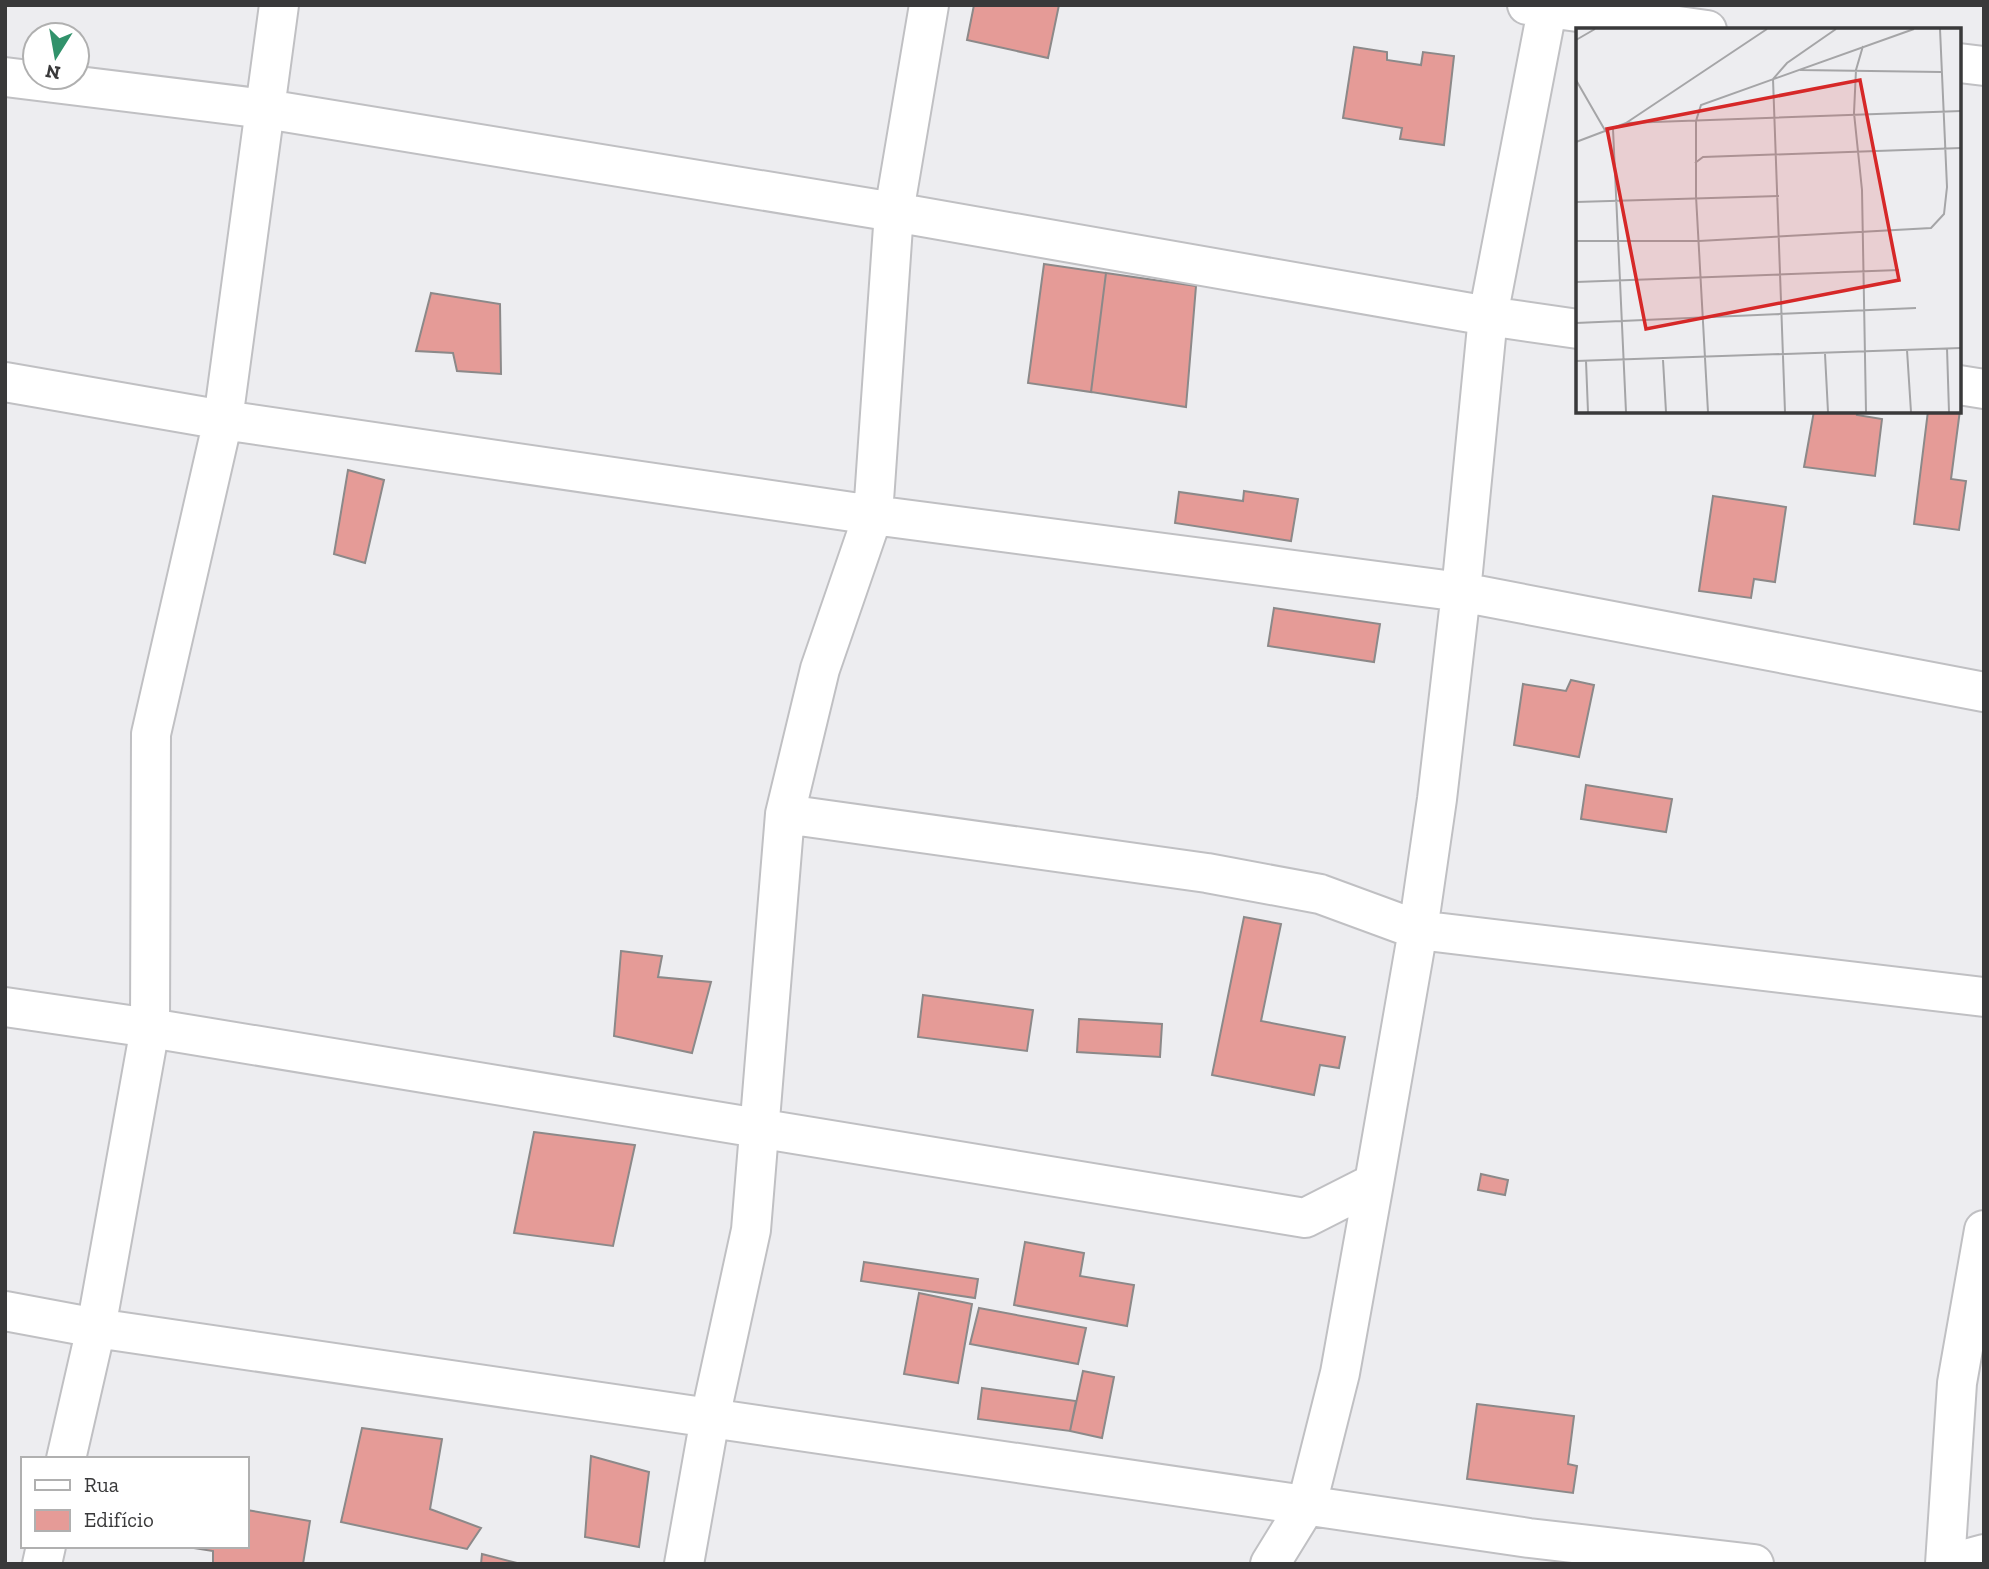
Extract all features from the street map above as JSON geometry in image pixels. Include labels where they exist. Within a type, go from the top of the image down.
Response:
[{"type":"street","points":[[66,1457],[96,1328],[150,1028],[151,734],[223,420],[279,5]]},
{"type":"street","points":[[684,1564],[710,1418],[751,1230],[785,814],[820,669],[873,515],[894,212],[929,5]]},
{"type":"street","points":[[1270,1564],[1307,1504],[1340,1373],[1374,1183],[1418,930],[1437,799],[1461,592],[1488,316],[1541,6],[1693,28]]},
{"type":"street","points":[[1961,63],[1984,66]]},
{"type":"street","points":[[5,77],[266,109],[894,212],[1488,316],[1576,329]]},
{"type":"street","points":[[5,382],[223,420],[873,515],[1461,592],[1984,692]]},
{"type":"street","points":[[1961,385],[1984,389]]},
{"type":"street","points":[[785,814],[1101,858],[1320,894],[1418,930],[1984,997]]},
{"type":"street","points":[[5,1007],[150,1028],[1305,1218],[1374,1183]]},
{"type":"street","points":[[1984,1230],[1957,1382],[1946,1564],[1984,1555]]},
{"type":"street","points":[[5,1311],[96,1328],[1529,1538],[1754,1564]]},
{"type":"building","points":[[974,5],[1059,5],[1048,58],[967,40]]},
{"type":"building","points":[[1354,47],[1387,52],[1387,60],[1421,65],[1423,52],[1454,56],[1444,145],[1400,139],[1402,128],[1343,118]]},
{"type":"building","points":[[1044,264],[1106,273],[1091,392],[1028,383]]},
{"type":"building","points":[[1106,273],[1196,286],[1186,407],[1091,392]]},
{"type":"building","points":[[431,293],[500,304],[501,374],[457,371],[453,353],[416,351]]},
{"type":"building","points":[[1814,413],[1858,413],[1882,419],[1875,476],[1804,467]]},
{"type":"building","points":[[1928,413],[1960,413],[1951,479],[1966,481],[1959,530],[1914,524]]},
{"type":"building","points":[[348,470],[384,480],[365,563],[334,554]]},
{"type":"building","points":[[1244,491],[1298,499],[1291,541],[1175,523],[1179,492],[1243,501]]},
{"type":"building","points":[[1713,496],[1786,507],[1775,582],[1754,579],[1751,598],[1699,591]]},
{"type":"building","points":[[1274,608],[1380,624],[1374,662],[1268,646]]},
{"type":"building","points":[[1571,680],[1594,685],[1579,757],[1514,745],[1523,684],[1566,691]]},
{"type":"building","points":[[1586,785],[1672,799],[1666,832],[1581,819]]},
{"type":"building","points":[[1244,917],[1281,924],[1261,1021],[1345,1037],[1339,1068],[1320,1065],[1314,1095],[1212,1075]]},
{"type":"building","points":[[621,951],[662,956],[658,977],[711,982],[692,1053],[614,1036]]},
{"type":"building","points":[[923,995],[1033,1010],[1027,1051],[918,1037]]},
{"type":"building","points":[[1079,1019],[1162,1024],[1160,1057],[1077,1052]]},
{"type":"building","points":[[534,1132],[635,1145],[613,1246],[514,1233]]},
{"type":"building","points":[[1481,1174],[1508,1180],[1505,1195],[1478,1190]]},
{"type":"building","points":[[1025,1242],[1084,1253],[1080,1276],[1134,1285],[1127,1326],[1014,1305]]},
{"type":"building","points":[[864,1262],[978,1279],[975,1298],[861,1281]]},
{"type":"building","points":[[919,1293],[972,1304],[958,1383],[904,1374]]},
{"type":"building","points":[[979,1308],[1086,1328],[1078,1364],[970,1344]]},
{"type":"building","points":[[1083,1371],[1114,1377],[1102,1438],[1070,1431]]},
{"type":"building","points":[[982,1388],[1076,1401],[1070,1431],[978,1419]]},
{"type":"building","points":[[1477,1404],[1574,1416],[1568,1464],[1577,1466],[1573,1493],[1467,1479]]},
{"type":"building","points":[[362,1428],[442,1439],[430,1509],[481,1528],[467,1549],[341,1522]]},
{"type":"building","points":[[591,1456],[649,1472],[639,1547],[585,1537]]},
{"type":"building","points":[[248,1510],[310,1521],[303,1564],[213,1564],[213,1551],[194,1548],[248,1548]]},
{"type":"building","points":[[482,1554],[521,1564],[481,1564]]}]
